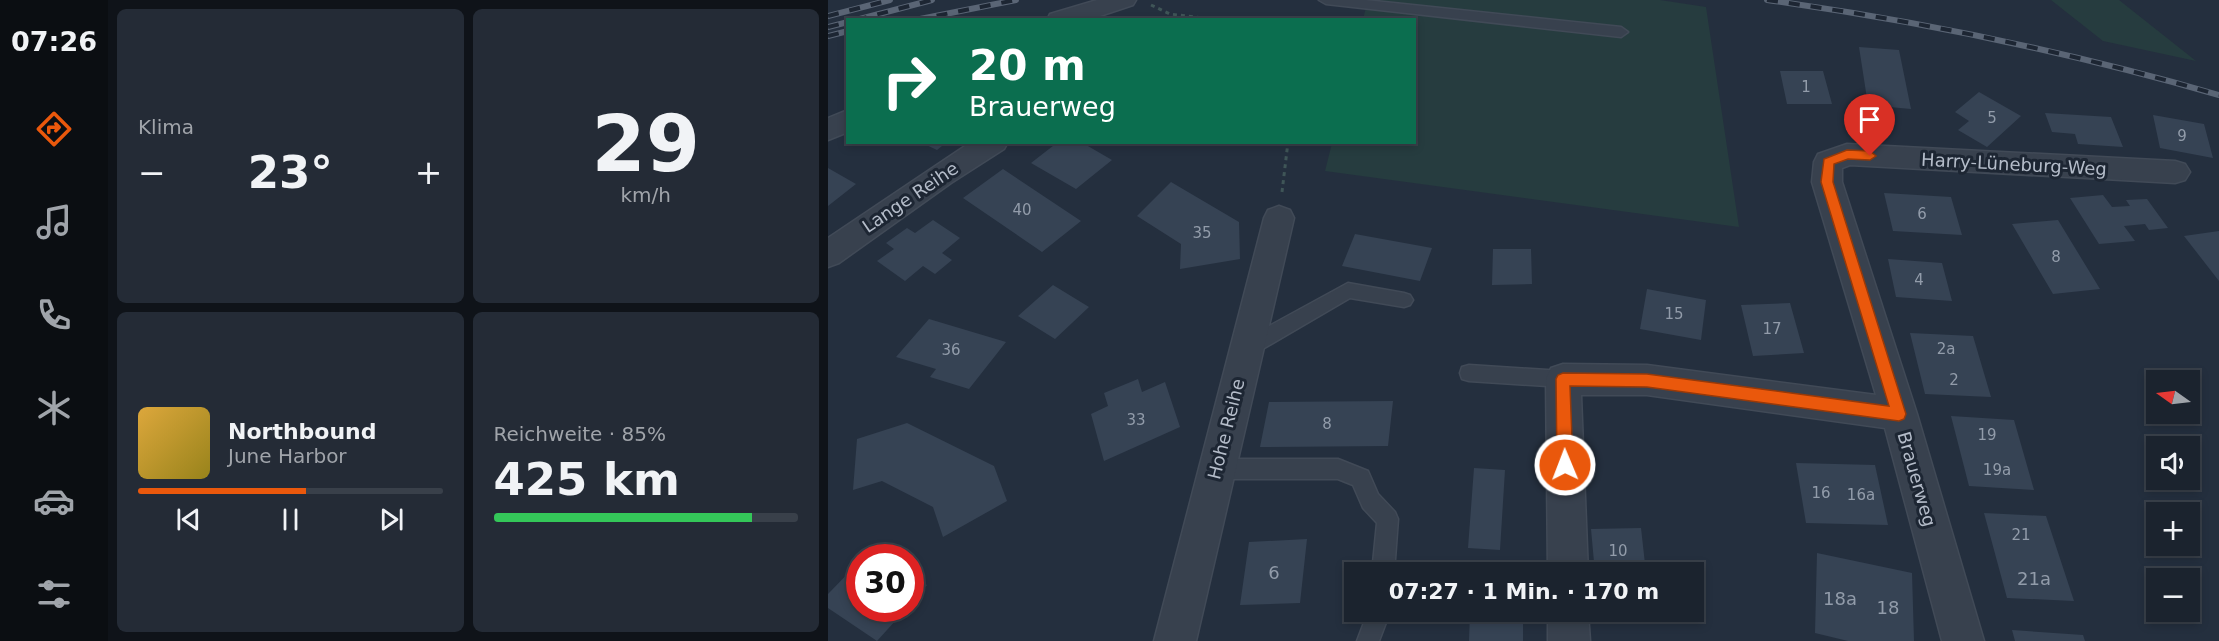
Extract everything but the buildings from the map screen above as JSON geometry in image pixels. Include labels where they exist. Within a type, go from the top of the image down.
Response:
[{"type":"street","points":[[1066,18],[1124,0]]},
{"type":"street","points":[[828,130],[846,121]]},
{"type":"street","name":"Lange Reihe","points":[[828,254],[941,175],[991,144]]},
{"type":"street","name":"Harry-Lüneburg-Weg","points":[[1899,414],[1827,182],[1828,162],[1847,154],[2175,172]]},
{"type":"street","name":"Hohe Reihe","points":[[1175,641],[1279,218]]},
{"type":"street","points":[[1563,379],[1568,562]]},
{"type":"street","name":"Brauerweg","points":[[1563,379],[1647,380],[1899,414],[1963,641]]},
{"type":"street","points":[[1568,622],[1569,641]]},
{"type":"lane","points":[[1326,0],[1621,32]]},
{"type":"lane","points":[[1246,348],[1348,290],[1404,300]]},
{"type":"lane","points":[[1469,373],[1563,379]]},
{"type":"lane","points":[[1216,469],[1338,469],[1361,478],[1370,501],[1388,519],[1384,562]]},
{"type":"lane","points":[[1368,641],[1375,622]]},
{"type":"path","points":[[1149,5],[1170,14],[1202,18]]},
{"type":"path","points":[[1279,218],[1288,144]]},
{"type":"green space","points":[[1368,0],[1660,0],[1706,7],[1739,227],[1325,171],[1332,144],[1416,144],[1416,18],[1363,18]]},
{"type":"green space","points":[[2051,0],[2119,0],[2196,61],[2103,41]]},
{"type":"railway","points":[[828,16],[890,0]]},
{"type":"railway","points":[[864,18],[932,0]]},
{"type":"railway","points":[[925,18],[1016,0]]},
{"type":"railway","points":[[1767,0],[1994,39],[2107,65],[2219,95]]},
{"type":"railway","points":[[828,27],[846,22]]},
{"type":"railway","points":[[828,36],[846,32]]},
{"type":"route","points":[[1565,465],[1563,379],[1647,380],[1899,414],[1827,182],[1828,162],[1847,154],[1870,156]]}]
